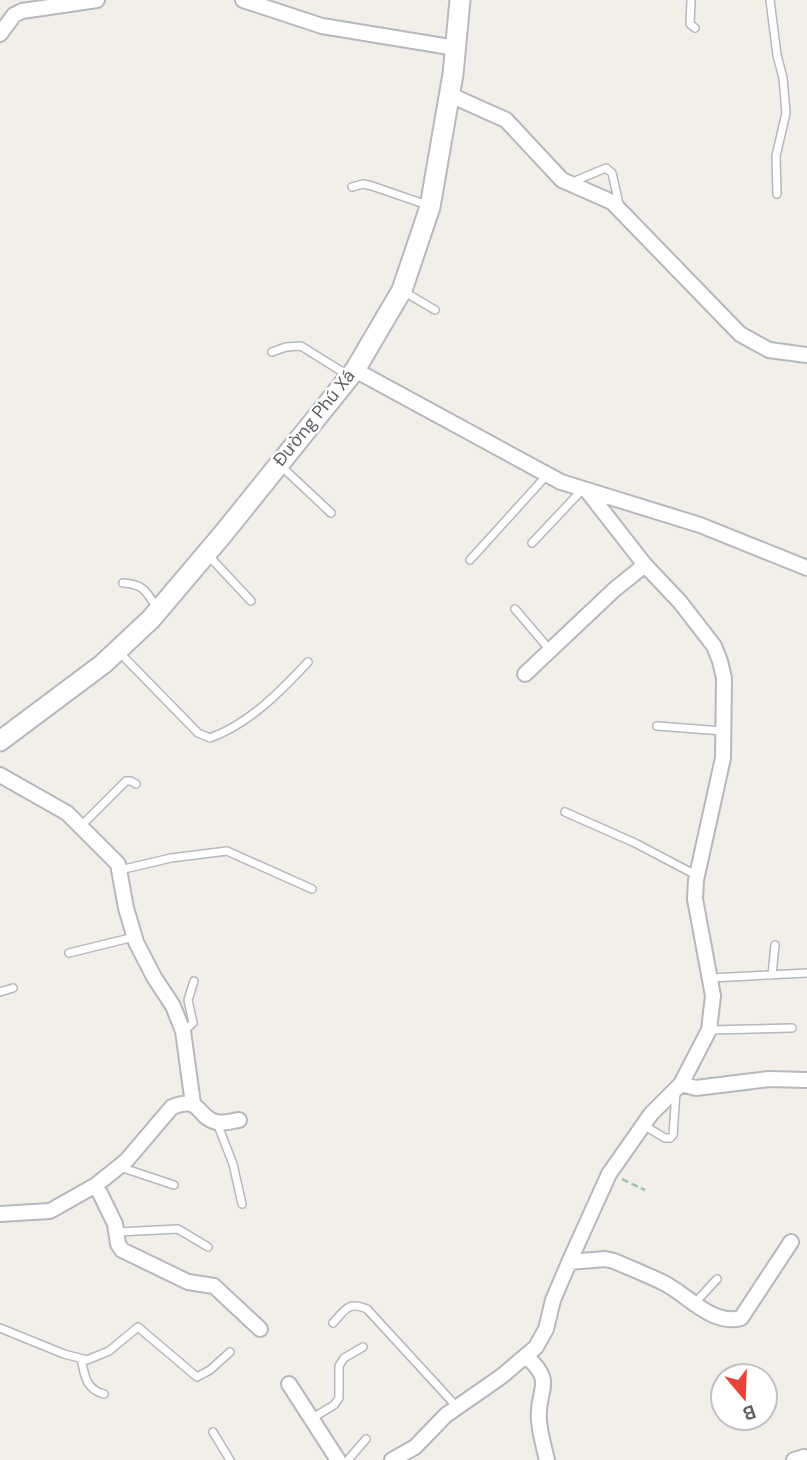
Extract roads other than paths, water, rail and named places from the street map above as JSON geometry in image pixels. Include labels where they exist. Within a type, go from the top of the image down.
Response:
[{"type":"street","points":[[0,34],[14,15],[22,11],[97,0]]},
{"type":"street","name":"Đường Phú Xá","points":[[0,741],[103,664],[158,610],[352,373],[402,290],[430,207],[456,48],[460,0]]},
{"type":"street","points":[[252,1],[322,26],[456,48]]},
{"type":"street","points":[[448,94],[506,120],[557,176],[605,197],[619,208],[740,334],[769,350],[807,355]]},
{"type":"street","points":[[352,373],[585,491],[700,526],[807,568]]},
{"type":"street","points":[[392,1460],[415,1447],[457,1407],[502,1376],[536,1347],[546,1329],[553,1300],[569,1262],[609,1174],[643,1125],[679,1087],[709,1030],[713,996],[695,899],[697,875],[723,758],[724,678],[714,646],[585,491]]},
{"type":"street","points":[[525,674],[615,589],[645,565]]},
{"type":"street","points":[[0,775],[59,807],[118,864],[126,908],[135,937],[154,977],[173,1006],[183,1031],[193,1104]]},
{"type":"street","points":[[679,1087],[696,1088],[769,1079],[807,1080]]},
{"type":"street","points":[[0,1214],[50,1211],[96,1185],[120,1167],[172,1107],[180,1103],[193,1104],[217,1123],[239,1120]]},
{"type":"street","points":[[96,1185],[122,1250],[188,1282],[214,1286],[260,1329]]},
{"type":"street","points":[[569,1262],[605,1259],[614,1261],[666,1284],[721,1319],[733,1321],[741,1318],[790,1242]]},
{"type":"street","points":[[526,1356],[537,1367],[544,1380],[539,1422],[547,1460]]},
{"type":"street","points":[[289,1384],[338,1460]]},
{"type":"lane","points":[[691,0],[690,24],[695,29]]},
{"type":"lane","points":[[770,0],[786,113],[776,156],[777,194]]},
{"type":"lane","points":[[570,183],[606,168],[612,173],[619,208]]},
{"type":"lane","points":[[352,187],[363,184],[372,186],[430,207]]},
{"type":"lane","points":[[402,290],[435,310]]},
{"type":"lane","points":[[272,352],[286,347],[302,346],[352,373]]},
{"type":"lane","points":[[278,463],[331,513]]},
{"type":"lane","points":[[470,560],[547,474]]},
{"type":"lane","points":[[532,543],[585,491]]},
{"type":"lane","points":[[207,553],[251,601]]},
{"type":"lane","points":[[123,583],[144,588],[158,610]]},
{"type":"lane","points":[[515,609],[550,650]]},
{"type":"lane","points":[[118,650],[198,733],[210,738],[221,734],[259,709],[284,688],[308,662]]},
{"type":"lane","points":[[657,726],[723,731]]},
{"type":"lane","points":[[80,827],[126,782],[136,784]]},
{"type":"lane","points":[[565,812],[635,843],[697,875]]},
{"type":"lane","points":[[120,870],[171,858],[227,851],[312,889]]},
{"type":"lane","points":[[69,953],[135,937]]},
{"type":"lane","points":[[772,975],[775,945]]},
{"type":"lane","points":[[711,978],[807,973]]},
{"type":"lane","points":[[183,1031],[193,1023],[188,1000],[194,981]]},
{"type":"lane","points":[[0,992],[13,988]]},
{"type":"lane","points":[[709,1030],[792,1028]]},
{"type":"lane","points":[[643,1125],[665,1138],[673,1135],[679,1087]]},
{"type":"lane","points":[[217,1123],[233,1164],[242,1204]]},
{"type":"lane","points":[[120,1167],[174,1185]]},
{"type":"lane","points":[[117,1232],[178,1229],[208,1247]]},
{"type":"lane","points":[[694,1304],[717,1279]]},
{"type":"lane","points":[[333,1323],[349,1306],[368,1309],[457,1407]]},
{"type":"lane","points":[[0,1328],[64,1354],[87,1360],[109,1351],[138,1327],[197,1377],[210,1370],[230,1352]]},
{"type":"lane","points":[[312,1419],[334,1405],[339,1398],[339,1366],[351,1352],[363,1347]]},
{"type":"lane","points":[[81,1359],[87,1384],[93,1391],[104,1394]]},
{"type":"lane","points":[[213,1432],[230,1460]]},
{"type":"lane","points":[[348,1460],[366,1439]]}]
